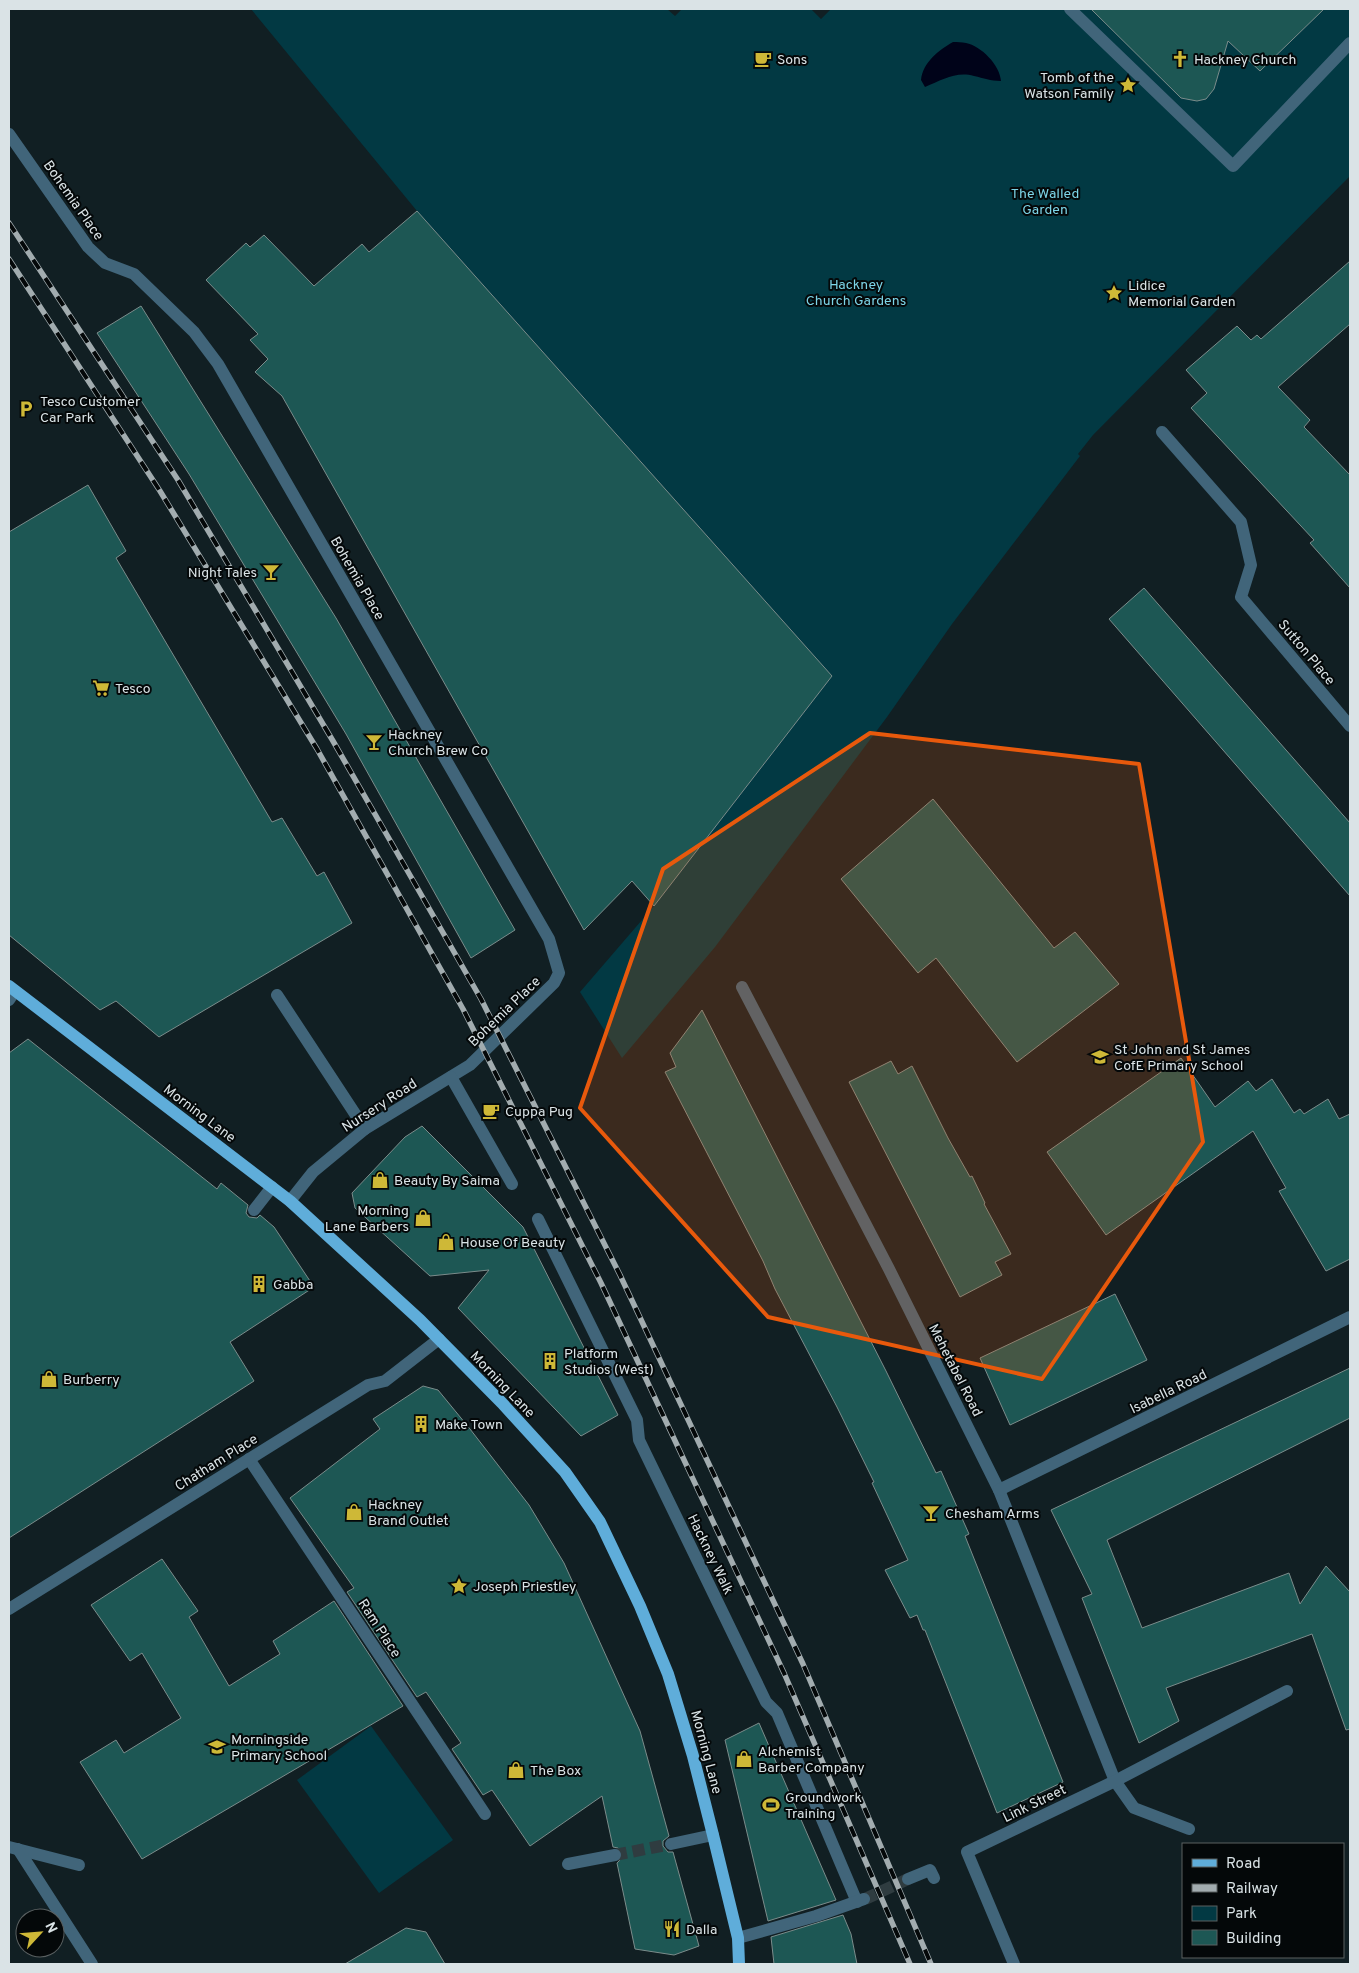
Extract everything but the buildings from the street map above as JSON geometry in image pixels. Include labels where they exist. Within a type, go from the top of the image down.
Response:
[{"type":"main road","name":"Morning Lane","points":[[11,993],[290,1201],[414,1315],[502,1403],[565,1472],[600,1522],[640,1606],[668,1674],[693,1756],[713,1835],[738,1938],[739,1964]]},
{"type":"street","points":[[1070,9],[1233,166],[1350,43]]},
{"type":"street","name":"Bohemia Place","points":[[9,134],[88,247],[105,263],[134,274],[194,332],[218,364],[549,939],[559,973],[554,983],[470,1065]]},
{"type":"street","name":"Sutton Place","points":[[1162,432],[1240,522],[1252,565],[1241,597],[1350,726]]},
{"type":"street","name":"Mehetabel Road","points":[[742,986],[889,1269],[999,1490],[1115,1781],[1134,1808],[1189,1829]]},
{"type":"street","points":[[277,995],[365,1129]]},
{"type":"street","name":"Nursery Road","points":[[290,1201],[314,1172],[365,1129],[470,1065]]},
{"type":"street","points":[[451,1077],[512,1184]]},
{"type":"street","points":[[254,1210],[272,1187]]},
{"type":"street","name":"Hackney Walk","points":[[538,1219],[637,1420],[639,1440],[660,1485],[766,1702],[777,1713],[861,1901],[738,1938]]},
{"type":"street","name":"Isabella Road","points":[[999,1490],[1350,1317]]},
{"type":"street","name":"Chatham Place","points":[[9,1610],[368,1385],[385,1381],[439,1340]]},
{"type":"street","name":"Ram Place","points":[[254,1456],[486,1814]]},
{"type":"street","name":"Link Street","points":[[1014,1964],[967,1852],[1115,1781],[1287,1691]]},
{"type":"street","points":[[671,1844],[713,1835]]},
{"type":"street","points":[[13,1848],[79,1865]]},
{"type":"street","points":[[13,1848],[92,1964]]},
{"type":"street","points":[[568,1864],[615,1855]]},
{"type":"street","points":[[908,1879],[932,1874]]},
{"type":"highlighted area","points":[[870,733],[1139,764],[1203,1142],[1042,1379],[768,1317],[580,1108],[663,869]]},
{"type":"green space","name":"Hackney Church Gardens","points":[[251,9],[667,9],[675,16],[682,9],[811,9],[821,19],[831,9],[1350,9],[1350,176],[1093,435],[1078,454],[1080,456],[952,624],[887,717],[715,947],[622,1058],[580,992],[654,906],[417,211]]},
{"type":"green space","points":[[371,1726],[453,1840],[379,1893],[297,1780]]},
{"type":"shaded area","points":[[953,42],[963,42],[972,45],[983,52],[997,69],[1001,81],[967,75],[955,75],[925,87],[921,80],[928,62]]},
{"type":"tunnel","points":[[615,1855],[671,1844]]},
{"type":"tunnel","points":[[865,1899],[908,1879]]},
{"type":"railway","points":[[9,223],[178,480],[333,741],[481,999],[620,1275],[803,1664],[931,1964]]},
{"type":"railway","points":[[9,259],[160,491],[317,749],[463,1009],[601,1283],[784,1673],[910,1964]]},
{"type":"place","name":"Sons","points":[[763,59]]},
{"type":"place","name":"Hackney Church","points":[[1180,59]]},
{"type":"place","name":"Tomb of the Watson Family","points":[[1128,85]]},
{"type":"place","name":"Lidice Memorial Garden","points":[[1114,293]]},
{"type":"place","name":"Tesco Customer Car Park","points":[[26,409]]},
{"type":"place","name":"Night Tales","points":[[271,572]]},
{"type":"place","name":"Tesco","points":[[101,688]]},
{"type":"place","name":"Hackney Church Brew Co","points":[[374,742]]},
{"type":"place","name":"St John and St James CofE Primary School","points":[[1100,1057]]},
{"type":"place","name":"Cuppa Pug","points":[[491,1111]]},
{"type":"place","name":"Beauty By Saima","points":[[380,1180]]},
{"type":"place","name":"Morning Lane Barbers","points":[[423,1218]]},
{"type":"place","name":"House Of Beauty","points":[[446,1242]]},
{"type":"place","name":"Gabba","points":[[259,1284]]},
{"type":"place","name":"Platform Studios (West)","points":[[550,1361]]},
{"type":"place","name":"Burberry","points":[[49,1379]]},
{"type":"place","name":"Make Town","points":[[421,1424]]},
{"type":"place","name":"Hackney Brand Outlet","points":[[354,1512]]},
{"type":"place","name":"Chesham Arms","points":[[931,1513]]},
{"type":"place","name":"Joseph Priestley","points":[[459,1586]]},
{"type":"place","name":"Morningside Primary School","points":[[217,1747]]},
{"type":"place","name":"Alchemist Barber Company","points":[[744,1759]]},
{"type":"place","name":"The Box","points":[[516,1770]]},
{"type":"place","name":"Groundwork Training","points":[[771,1805]]},
{"type":"place","name":"Dalla","points":[[672,1929]]},
{"type":"park label","name":"The Walled Garden","points":[[1045,202]]}]
